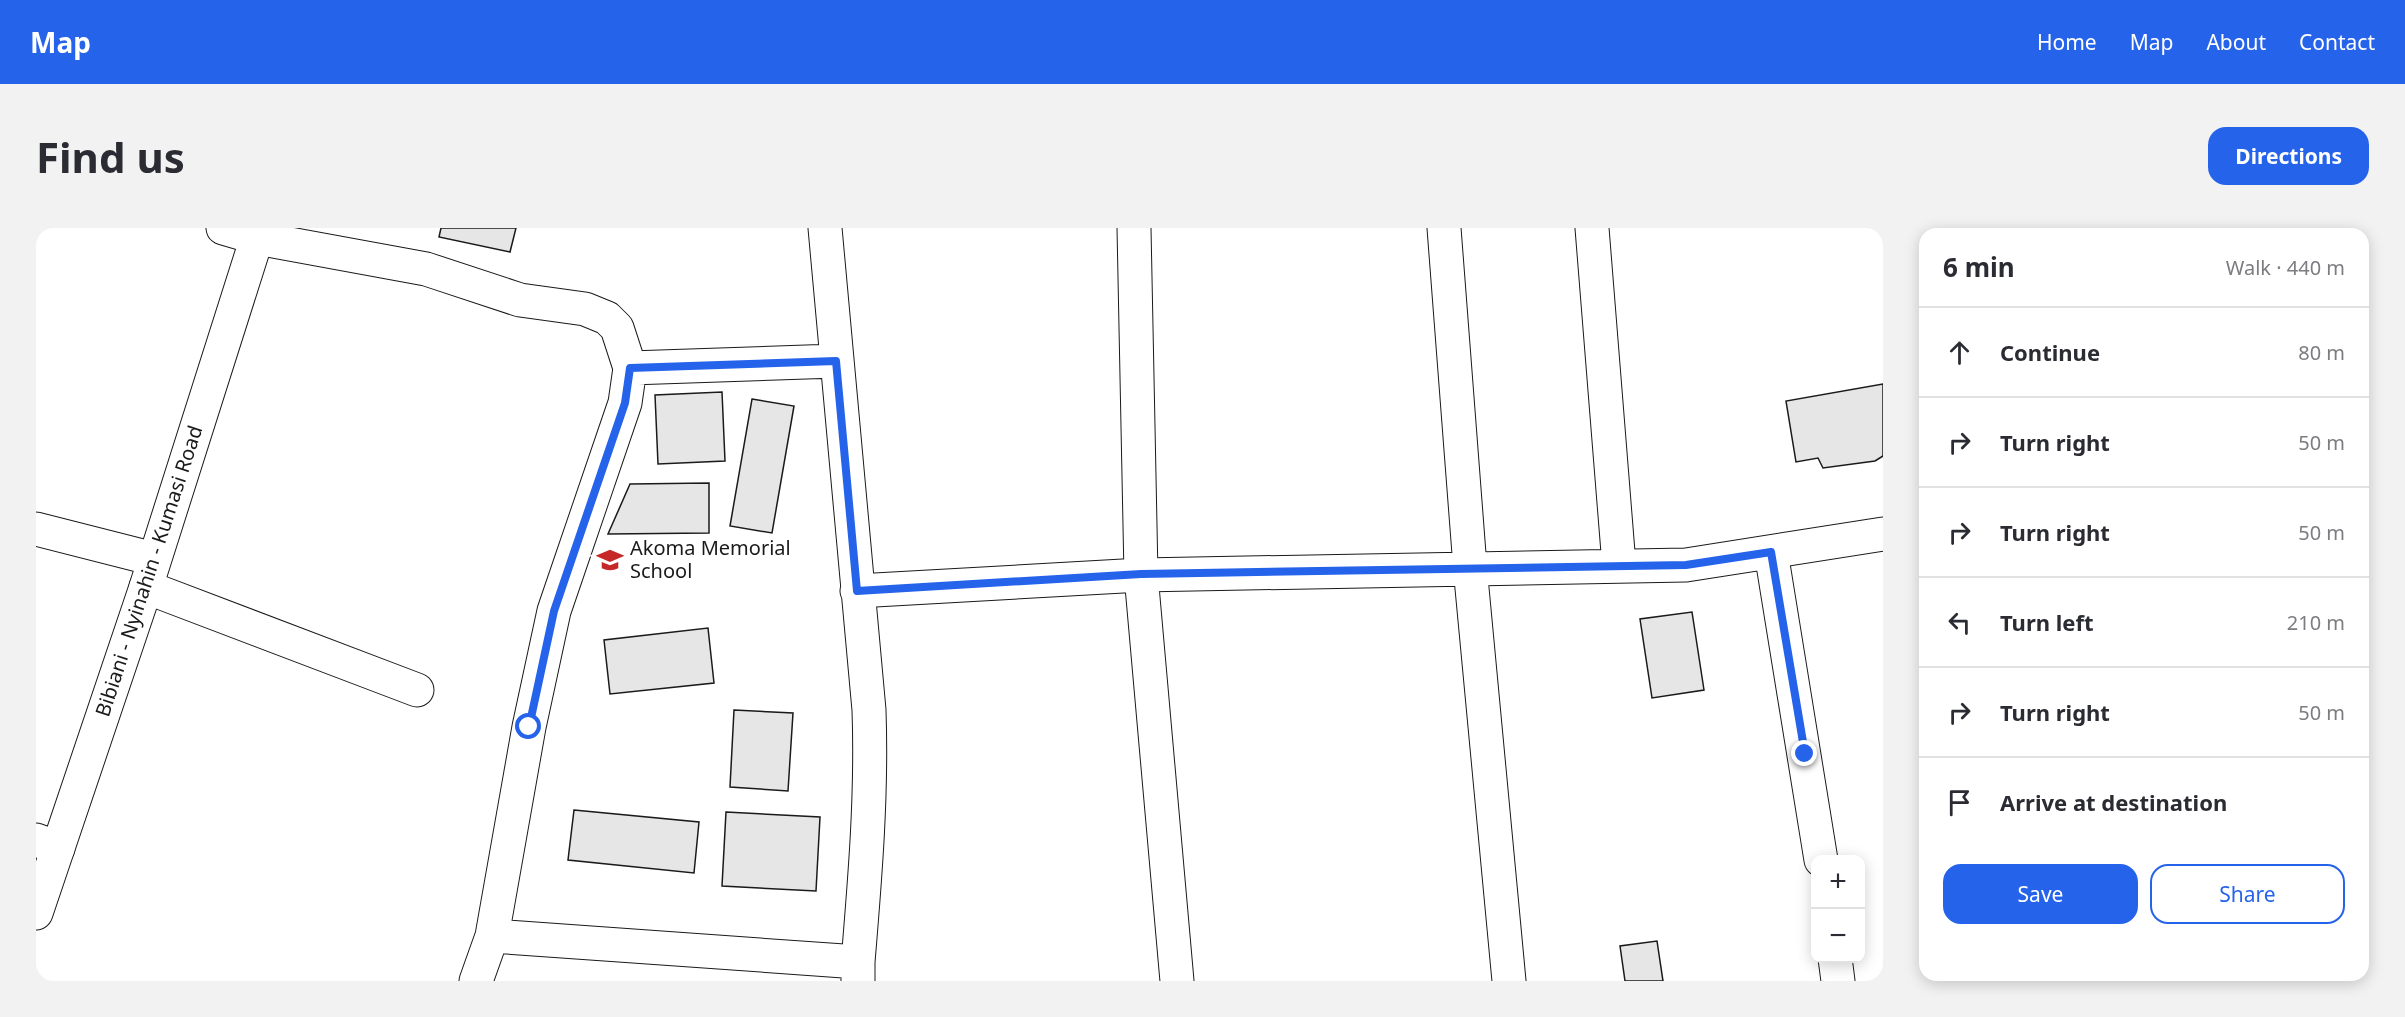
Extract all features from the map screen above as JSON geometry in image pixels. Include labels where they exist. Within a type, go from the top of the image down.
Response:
[{"type":"street","points":[[224,228],[259,233],[426,269],[520,300],[585,309],[607,318],[617,327],[630,368],[625,403],[554,611],[529,727],[492,936],[476,981]]},
{"type":"street","points":[[492,936],[858,971],[869,829],[871,769],[868,710],[825,228]]},
{"type":"street","points":[[1134,228],[1141,574],[1177,981]]},
{"type":"street","points":[[1444,228],[1470,567],[1509,981]]},
{"type":"street","points":[[1592,228],[1619,565]]},
{"type":"street","name":"Bibiani - Nyinahin - Kumasi Road","points":[[36,913],[47,844],[150,573],[259,233]]},
{"type":"street","points":[[630,368],[836,361]]},
{"type":"street","points":[[36,529],[150,573],[417,690]]},
{"type":"street","points":[[857,591],[1141,574],[1686,565],[1883,534]]},
{"type":"street","points":[[1771,552],[1820,855]]},
{"type":"street","points":[[1836,963],[1838,981]]},
{"type":"building","points":[[441,228],[516,228],[510,252],[439,237]]},
{"type":"building","points":[[1883,384],[1883,456],[1875,461],[1823,468],[1818,458],[1796,462],[1786,401]]},
{"type":"building","points":[[722,392],[725,461],[658,464],[655,395]]},
{"type":"building","points":[[752,399],[794,406],[772,533],[730,526]]},
{"type":"building","points":[[709,483],[709,533],[608,534],[630,484]]},
{"type":"building","points":[[1692,612],[1704,690],[1652,698],[1640,619]]},
{"type":"building","points":[[708,628],[714,683],[610,694],[604,640]]},
{"type":"building","points":[[734,710],[793,713],[788,791],[730,787]]},
{"type":"building","points":[[574,810],[699,822],[694,873],[568,860]]},
{"type":"building","points":[[726,812],[820,817],[816,891],[722,886]]},
{"type":"building","points":[[1657,941],[1663,981],[1625,981],[1620,946]]},
{"type":"place","name":"Akoma Memorial School","points":[[610,560]]},
{"type":"route","points":[[529,727],[554,611],[625,403],[630,368],[836,361],[857,591],[1141,574],[1686,565],[1771,552],[1805,754]]}]
